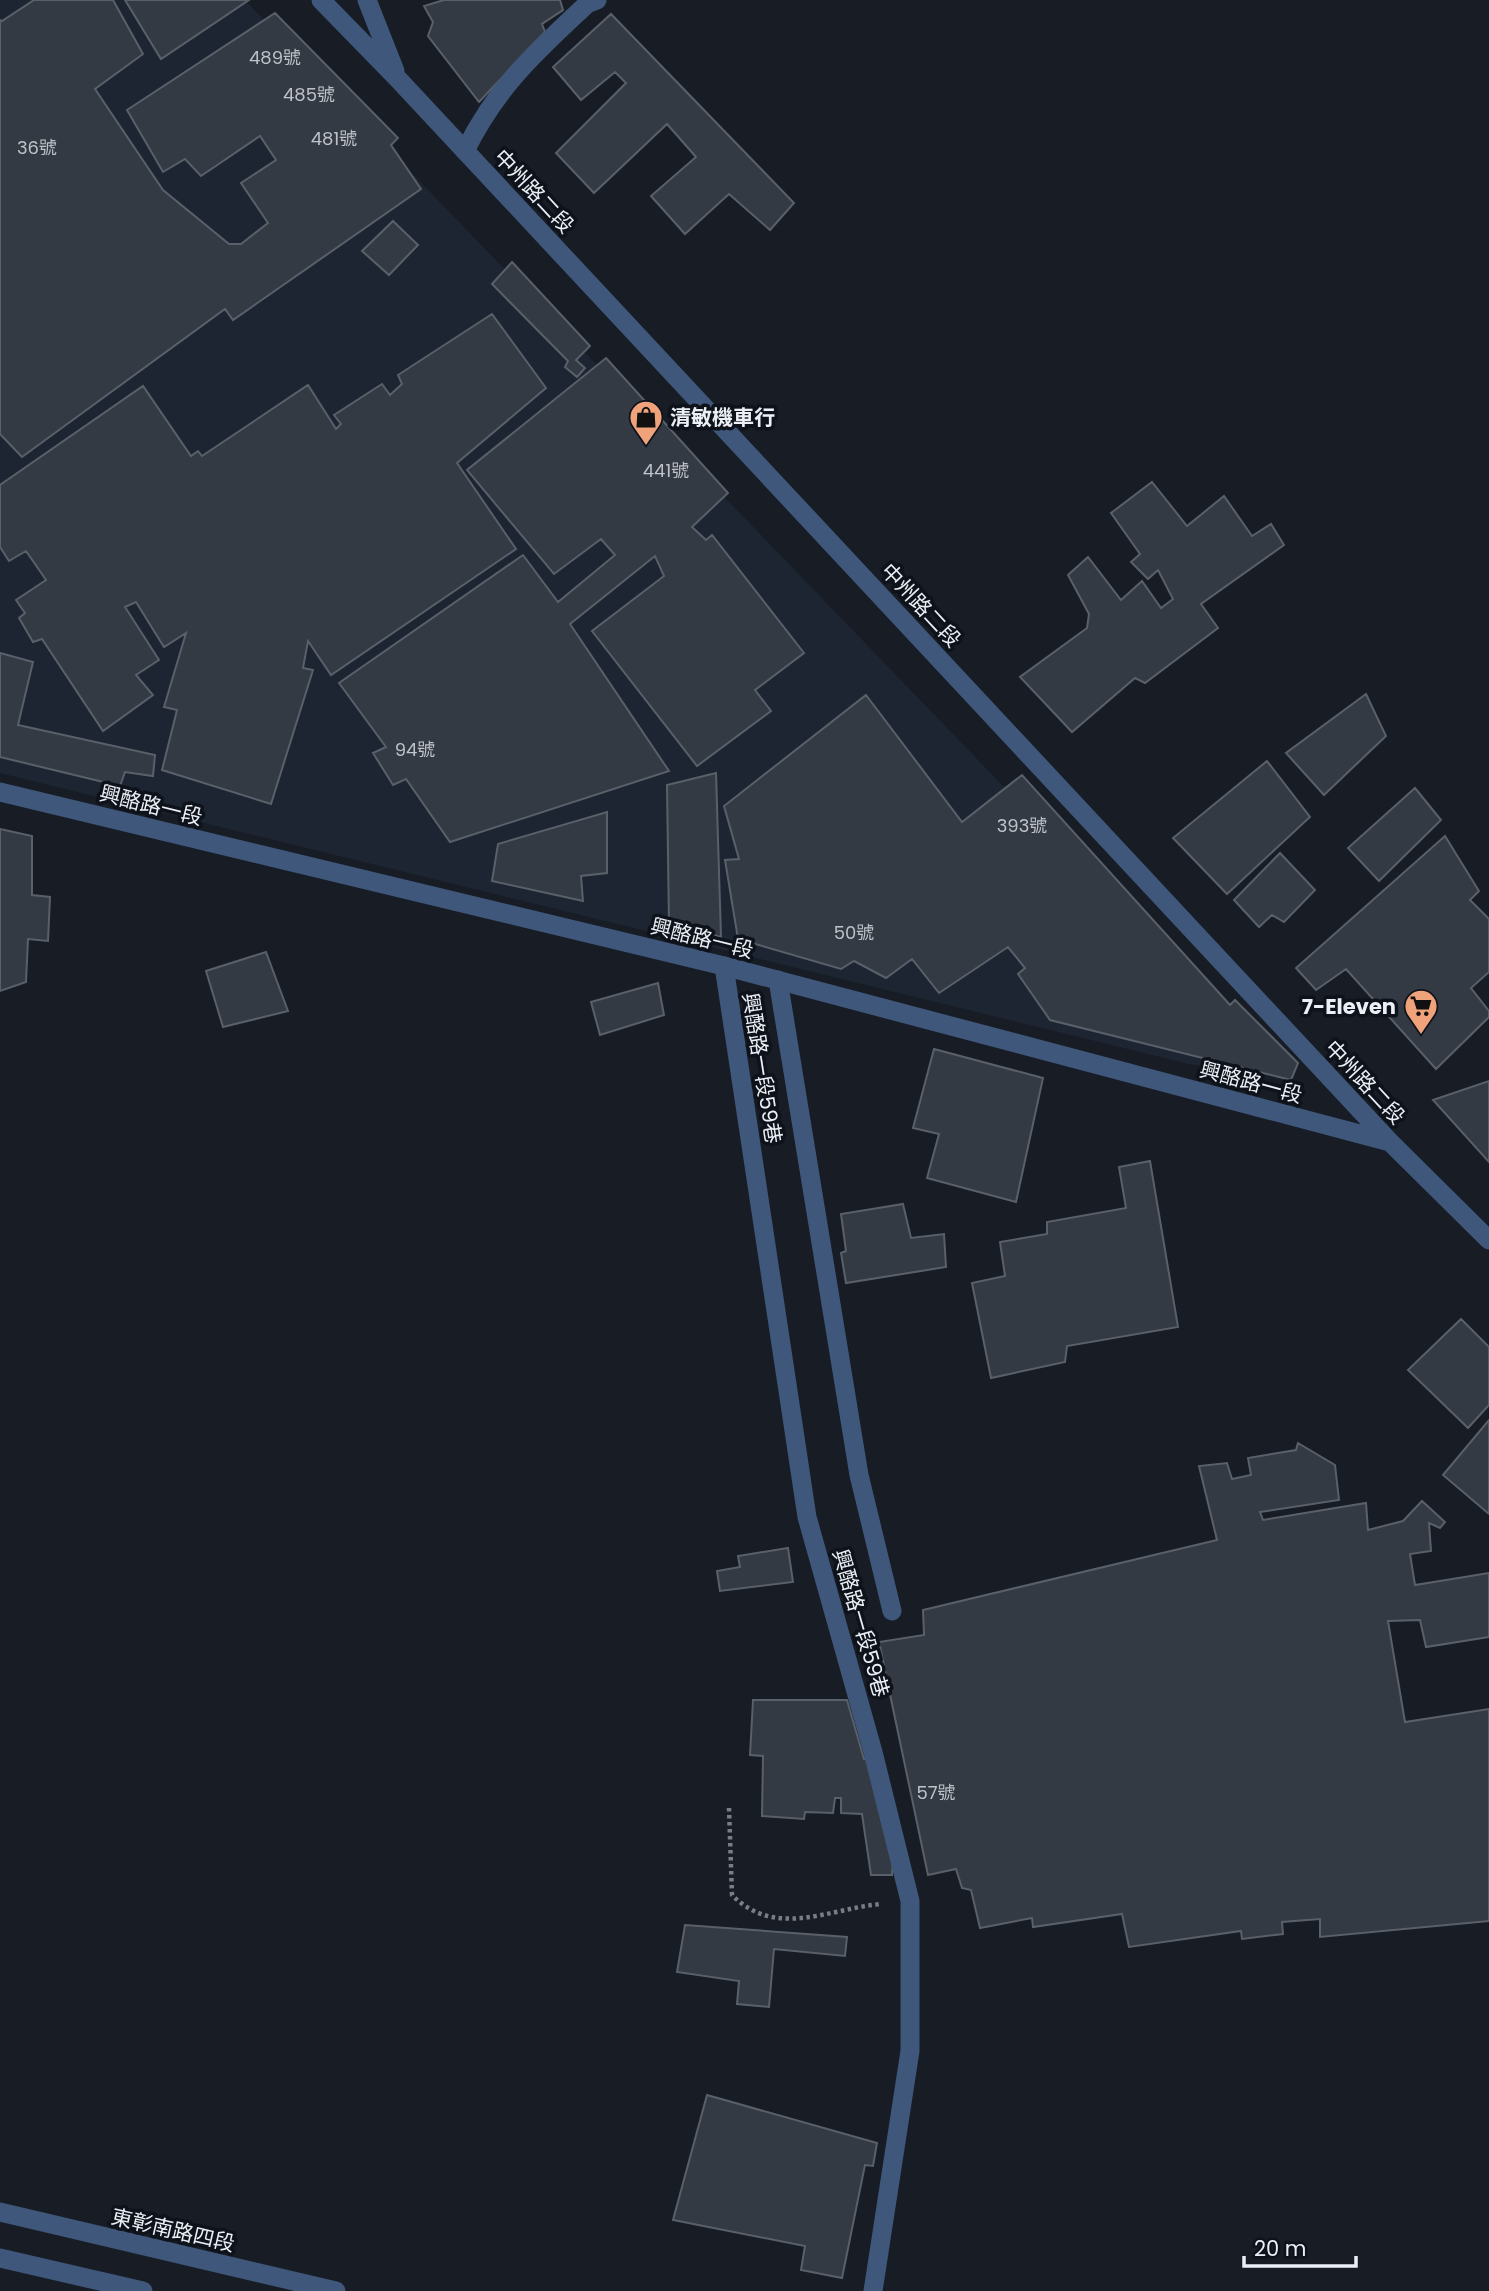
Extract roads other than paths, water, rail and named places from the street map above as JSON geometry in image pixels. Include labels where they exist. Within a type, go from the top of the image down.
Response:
[{"type":"street","name":"中州路二段","points":[[321,0],[465,150],[1390,1142],[1489,1240]]},
{"type":"street","points":[[367,0],[398,79]]},
{"type":"street","points":[[465,150],[503,88],[533,55],[587,4],[597,0]]},
{"type":"street","name":"興酪路一段","points":[[0,792],[724,966],[1390,1142]]},
{"type":"street","name":"興酪路一段59巷","points":[[724,966],[807,1517],[873,1752],[910,1901],[910,2051],[873,2291]]},
{"type":"street","points":[[778,981],[859,1475],[892,1611]]},
{"type":"street","name":"東彰南路四段","points":[[0,2212],[336,2291]]},
{"type":"street","points":[[0,2258],[143,2291]]},
{"type":"place","name":"清敏機車行","points":[[646,447]]},
{"type":"place","name":"7-Eleven","points":[[1421,1036]]}]
